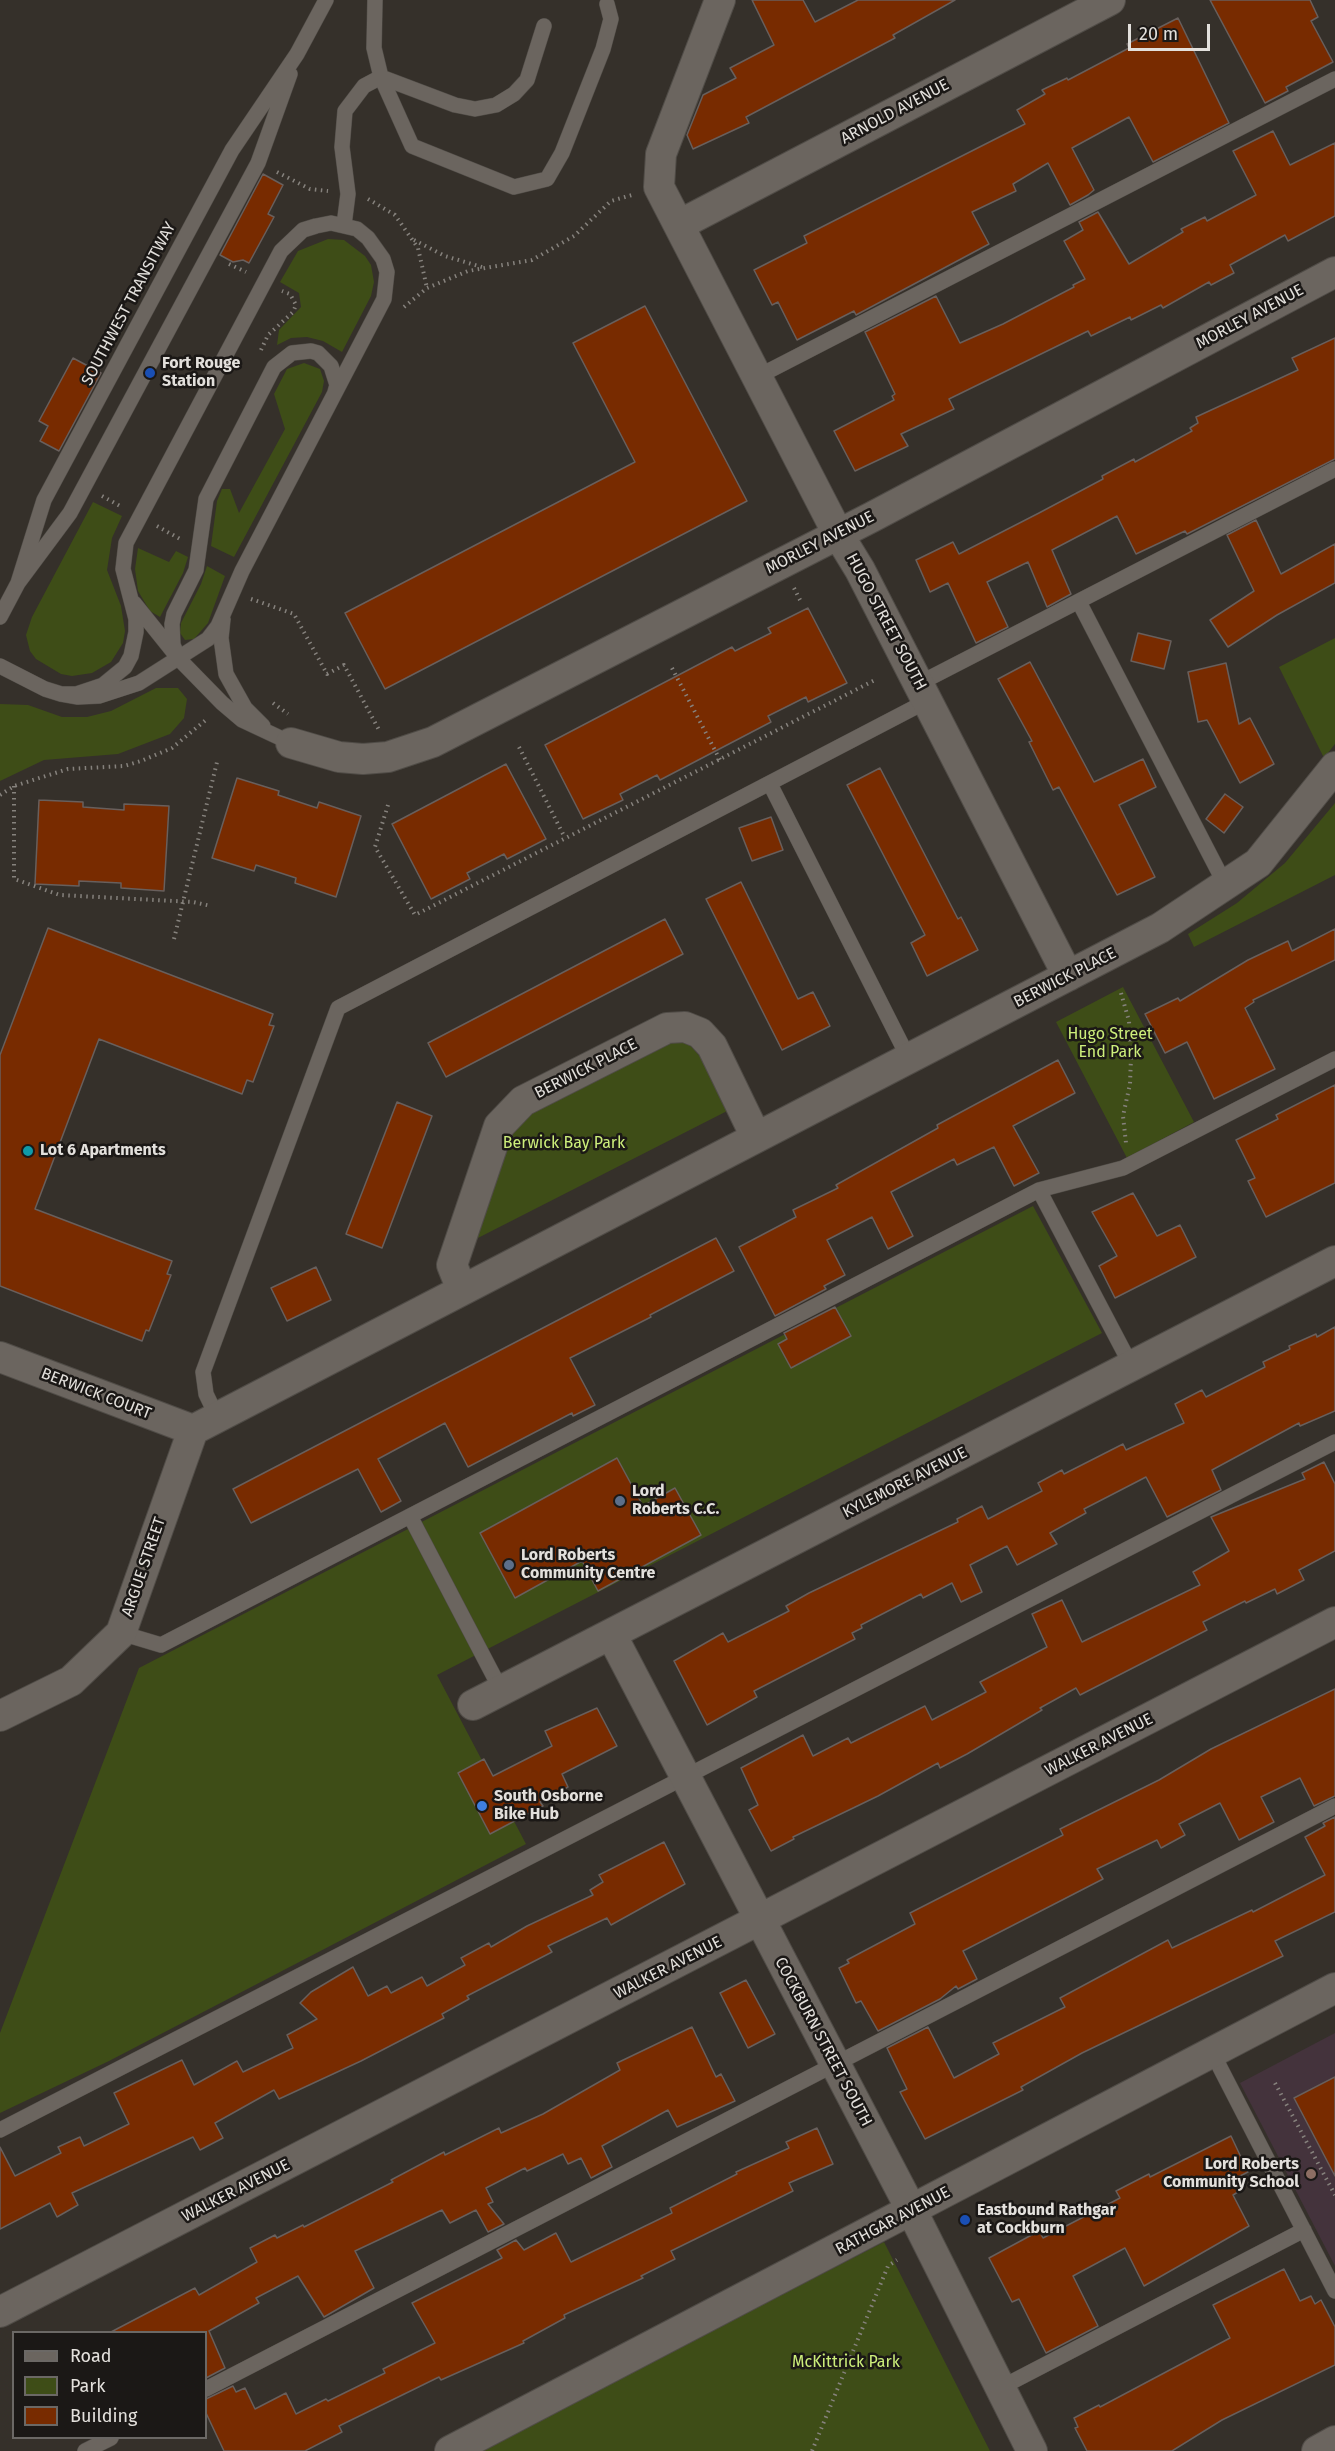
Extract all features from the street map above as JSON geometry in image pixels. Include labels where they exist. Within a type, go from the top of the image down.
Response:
[{"type":"street","name":"ARNOLD AVENUE","points":[[679,225],[1110,0]]},
{"type":"street","points":[[658,180],[661,154],[721,1]]},
{"type":"street","name":"HUGO STREET SOUTH","points":[[658,180],[757,377],[1068,976]]},
{"type":"street","name":"MORLEY AVENUE","points":[[291,730],[339,757],[363,759],[388,757],[425,745],[838,534],[1335,272]]},
{"type":"street","name":"BERWICK PLACE","points":[[205,1423],[1160,928],[1258,863],[1335,767]]},
{"type":"street","name":"BERWICK PLACE","points":[[462,1290],[452,1265],[499,1126],[523,1101],[667,1028],[685,1027],[700,1033],[712,1046],[756,1137]]},
{"type":"street","name":"KYLEMORE AVENUE","points":[[473,1705],[1335,1261]]},
{"type":"street","name":"BERWICK COURT","points":[[0,1357],[205,1423]]},
{"type":"street","name":"ARGUE STREET","points":[[0,1716],[71,1681],[121,1633],[205,1423]]},
{"type":"street","name":"WALKER AVENUE","points":[[0,2312],[1335,1622]]},
{"type":"street","name":"COCKBURN STREET SOUTH","points":[[611,1634],[912,2211],[1032,2451]]},
{"type":"street","name":"RATHGAR AVENUE","points":[[450,2451],[1335,1988]]},
{"type":"street","points":[[1317,2451],[1335,2441]]},
{"type":"lane","name":"SOUTHWEST TRANSITWAY","points":[[18,583],[44,500],[232,150],[297,54],[326,0]]},
{"type":"lane","points":[[375,0],[374,48],[381,77],[412,146],[514,187],[547,179],[562,153],[603,49],[611,19],[607,4]]},
{"type":"lane","points":[[345,225],[348,194],[342,147],[345,111],[364,86],[381,77],[455,105],[475,109],[496,105],[514,94],[527,80],[544,26]]},
{"type":"lane","name":"SOUTHWEST TRANSITWAY","points":[[0,617],[18,583],[70,513],[253,171],[297,54]]},
{"type":"lane","points":[[757,377],[1335,79]]},
{"type":"lane","points":[[0,666],[45,689],[61,693],[99,696],[119,692],[139,683],[208,639],[218,626],[228,602],[384,299],[387,272],[376,247],[357,229],[331,224],[303,230],[281,251],[131,531],[123,554],[123,569],[136,632],[133,651],[124,668],[114,678],[91,690],[61,693]]},
{"type":"lane","points":[[179,659],[173,645],[172,624],[196,570],[206,499],[274,367],[292,353],[310,351],[318,353],[326,358],[335,375],[334,398]]},
{"type":"lane","points":[[205,1423],[206,1394],[203,1372],[338,1008],[770,784],[1079,602],[1335,469]]},
{"type":"lane","points":[[129,596],[179,659],[242,720],[291,730]]},
{"type":"lane","points":[[228,602],[221,638],[226,674],[245,708],[265,728],[291,730]]},
{"type":"lane","points":[[1079,602],[1226,886]]},
{"type":"lane","points":[[770,784],[909,1059]]},
{"type":"lane","points":[[121,1633],[161,1645],[1039,1190],[1131,1164],[1335,1059]]},
{"type":"lane","points":[[1039,1190],[1132,1367]]},
{"type":"lane","points":[[0,2130],[1335,1442]]},
{"type":"lane","points":[[410,1516],[501,1690]]},
{"type":"lane","points":[[207,2388],[1335,1806]]},
{"type":"lane","points":[[1212,2052],[1335,2291]]},
{"type":"lane","points":[[1000,2388],[1304,2230]]},
{"type":"lane","points":[[85,2451],[109,2439]]},
{"type":"path","points":[[400,316],[405,305],[427,288],[468,272],[532,260],[574,236],[610,201],[658,180]]},
{"type":"path","points":[[412,239],[445,256],[486,268]]},
{"type":"path","points":[[249,609],[256,589]]},
{"type":"path","points":[[251,599],[294,614],[327,674],[345,665],[379,731]]},
{"type":"path","points":[[672,668],[720,761]]},
{"type":"path","points":[[388,805],[375,847],[415,915],[875,680]]},
{"type":"path","points":[[266,698],[291,730]]},
{"type":"path","points":[[369,732],[388,728]]},
{"type":"path","points":[[519,747],[565,838]]},
{"type":"path","points":[[0,795],[14,786],[68,769],[124,766],[172,748]]},
{"type":"path","points":[[174,939],[217,762]]},
{"type":"path","points":[[14,786],[14,879],[60,895],[183,901],[211,906]]},
{"type":"path","points":[[1121,993],[1129,1021],[1130,1084],[1122,1116],[1127,1158],[1131,1164]]},
{"type":"path","points":[[1275,2083],[1335,2195]]},
{"type":"path","points":[[812,2451],[888,2266],[897,2260]]},
{"type":"shaded area","name":"Lord Roberts Community School","points":[[1335,2033],[1335,2266],[1240,2083]]},
{"type":"green space","points":[[328,239],[344,240],[365,256],[371,265],[374,282],[371,296],[342,352],[323,341],[307,337],[291,338],[277,345],[279,330],[301,307],[299,293],[280,282],[298,251]]},
{"type":"green space","points":[[304,363],[320,369],[324,381],[322,392],[234,557],[211,546],[217,501],[222,489],[230,489],[239,513],[285,429],[274,394],[287,369]]},
{"type":"green space","points":[[93,502],[122,516],[112,538],[107,570],[121,606],[125,631],[123,643],[111,662],[92,673],[72,676],[61,674],[36,659],[30,651],[26,635],[32,617]]},
{"type":"green space","points":[[138,548],[169,562],[176,551],[188,557],[183,573],[160,617],[150,611],[138,591],[135,569]]},
{"type":"green space","points":[[207,566],[225,576],[208,623],[194,639],[185,640],[180,633],[181,623],[201,584]]},
{"type":"green space","points":[[1335,638],[1335,744],[1324,758],[1279,667]]},
{"type":"green space","points":[[156,688],[178,688],[187,699],[184,718],[170,734],[118,754],[44,760],[0,781],[0,704],[28,705],[62,717],[87,717],[111,711]]},
{"type":"green space","points":[[1335,803],[1335,875],[1194,947],[1188,934],[1237,903],[1285,863]]},
{"type":"green space","name":"Hugo Street End Park","points":[[1123,987],[1194,1122],[1127,1158],[1056,1022]]},
{"type":"green space","name":"Berwick Bay Park","points":[[666,1043],[688,1043],[705,1062],[731,1109],[474,1240],[512,1130],[534,1109]]},
{"type":"green space","name":"Lord Roberts C.C.","points":[[1033,1206],[1102,1333],[437,1675],[526,1844],[109,2061],[0,2113],[0,2033],[139,1668]]},
{"type":"green space","name":"McKittrick Park","points":[[884,2242],[990,2451],[479,2451]]},
{"type":"building","points":[[752,0],[803,0],[815,22],[858,0],[955,0],[893,35],[895,38],[746,117],[749,123],[693,149],[687,135],[703,95],[736,78],[730,68],[774,45]]},
{"type":"building","points":[[1210,0],[1310,0],[1318,17],[1311,21],[1333,62],[1286,87],[1288,91],[1265,103]]},
{"type":"building","points":[[1178,18],[1229,123],[1153,162],[1129,117],[1072,148],[1094,190],[1088,195],[1070,205],[1048,163],[1013,184],[1016,191],[972,212],[989,244],[856,315],[854,311],[797,340],[778,302],[772,305],[754,270],[807,243],[804,236],[1025,124],[1017,110],[1045,94],[1042,90],[1067,78],[1068,80],[1129,48],[1127,44]]},
{"type":"building","points":[[1273,131],[1290,165],[1335,143],[1335,216],[1288,241],[1285,235],[1230,265],[1234,273],[1211,285],[1209,282],[1163,308],[1161,305],[1131,320],[1130,317],[1091,336],[1088,331],[949,399],[954,409],[901,434],[908,446],[855,471],[834,431],[894,400],[892,396],[895,394],[865,332],[936,296],[960,343],[1003,324],[1085,279],[1064,241],[1083,230],[1079,222],[1098,212],[1129,264],[1183,232],[1181,229],[1205,217],[1207,221],[1256,195],[1233,151]]},
{"type":"building","points":[[263,174],[283,185],[268,214],[274,217],[249,263],[243,260],[233,262],[220,255]]},
{"type":"building","points":[[645,306],[747,501],[385,689],[345,613],[635,462],[573,343]]},
{"type":"building","points":[[1335,338],[1335,459],[1187,534],[1185,531],[1136,554],[1117,516],[1052,550],[1071,594],[1047,607],[1028,562],[987,582],[1008,627],[976,643],[948,583],[930,592],[916,560],[953,542],[959,554],[1039,513],[1103,479],[1102,476],[1134,459],[1135,462],[1192,431],[1190,428],[1198,423],[1196,417],[1298,370],[1292,358]]},
{"type":"building","points":[[73,358],[101,373],[59,451],[40,441],[48,426],[39,421]]},
{"type":"building","points":[[1256,520],[1281,574],[1335,544],[1335,583],[1277,615],[1228,647],[1210,620],[1254,591],[1227,535]]},
{"type":"building","points":[[808,608],[847,683],[808,702],[806,697],[768,716],[771,722],[660,780],[657,775],[620,794],[623,800],[583,819],[545,745],[732,647],[735,651],[771,633],[768,628]]},
{"type":"building","points":[[1138,633],[1171,641],[1164,669],[1131,661]]},
{"type":"building","points":[[1030,662],[1094,782],[1143,759],[1156,787],[1119,805],[1155,877],[1117,895],[1059,787],[1053,790],[1029,742],[1032,741],[998,679]]},
{"type":"building","points":[[1226,663],[1239,724],[1250,718],[1274,764],[1240,783],[1207,720],[1198,722],[1188,672]]},
{"type":"building","points":[[506,764],[546,839],[507,859],[504,854],[467,873],[470,879],[431,899],[392,824]]},
{"type":"building","points":[[880,768],[958,919],[961,917],[978,950],[927,976],[911,943],[925,935],[847,785]]},
{"type":"building","points":[[237,778],[279,791],[278,795],[317,808],[319,802],[361,816],[336,897],[295,883],[296,878],[256,865],[254,871],[212,858]]},
{"type":"building","points":[[1225,794],[1243,807],[1224,833],[1206,819]]},
{"type":"building","points":[[39,800],[83,802],[83,807],[124,810],[124,804],[169,806],[164,891],[121,888],[121,883],[79,881],[79,886],[35,884]]},
{"type":"building","points":[[771,817],[783,850],[752,861],[739,828]]},
{"type":"building","points":[[741,882],[798,999],[813,992],[830,1026],[782,1050],[706,899]]},
{"type":"building","points":[[665,919],[683,954],[446,1077],[428,1043]]},
{"type":"building","name":"Lot 6 Apartments","points":[[48,928],[273,1014],[269,1025],[274,1026],[253,1082],[247,1080],[242,1094],[99,1039],[35,1209],[172,1261],[167,1274],[171,1275],[149,1331],[146,1330],[142,1341],[0,1286],[0,1055]]},
{"type":"building","points":[[1335,929],[1335,960],[1253,1000],[1254,1002],[1245,1008],[1275,1069],[1214,1099],[1187,1042],[1165,1053],[1145,1014],[1178,998],[1180,1001],[1248,960],[1288,941],[1292,951]]},
{"type":"building","points":[[1058,1060],[1075,1093],[1013,1126],[1039,1173],[1014,1186],[994,1147],[957,1165],[954,1159],[891,1192],[913,1236],[888,1249],[872,1217],[827,1240],[845,1275],[824,1286],[826,1289],[775,1316],[739,1247],[796,1217],[793,1210],[838,1188],[836,1185],[938,1128],[937,1125]]},
{"type":"building","points":[[1335,1085],[1335,1183],[1266,1217],[1248,1181],[1255,1178],[1236,1140],[1278,1119],[1276,1115]]},
{"type":"building","points":[[397,1102],[432,1116],[382,1248],[346,1234]]},
{"type":"building","points":[[1133,1193],[1157,1236],[1180,1225],[1196,1257],[1115,1298],[1099,1266],[1117,1256],[1092,1212]]},
{"type":"building","points":[[716,1238],[734,1271],[570,1358],[595,1405],[573,1416],[572,1413],[468,1467],[445,1423],[378,1459],[401,1501],[381,1512],[358,1469],[251,1523],[233,1489]]},
{"type":"building","points":[[316,1267],[331,1300],[287,1321],[271,1288]]},
{"type":"building","points":[[835,1307],[851,1336],[791,1368],[778,1344],[787,1339],[784,1333]]},
{"type":"building","points":[[1335,1327],[1335,1411],[1300,1426],[1299,1423],[1212,1470],[1221,1490],[1167,1517],[1146,1477],[1084,1509],[1086,1513],[1050,1533],[1057,1544],[1017,1565],[1007,1546],[970,1565],[982,1592],[961,1602],[952,1583],[923,1598],[921,1594],[861,1625],[862,1628],[852,1633],[855,1639],[754,1691],[757,1697],[707,1725],[674,1661],[723,1633],[728,1642],[789,1611],[786,1606],[809,1593],[958,1522],[957,1519],[982,1506],[988,1519],[1042,1491],[1038,1483],[1062,1470],[1064,1474],[1123,1444],[1126,1450],[1184,1423],[1175,1404],[1202,1390],[1206,1397],[1265,1367],[1263,1362],[1290,1349],[1289,1346],[1316,1334],[1317,1337]]},
{"type":"building","points":[[617,1458],[643,1506],[675,1488],[701,1535],[598,1591],[582,1561],[515,1598],[480,1533]]},
{"type":"building","points":[[1324,1462],[1335,1484],[1335,1551],[1299,1570],[1304,1580],[1277,1594],[1275,1589],[1246,1603],[1245,1601],[1203,1622],[1207,1630],[1080,1695],[1076,1688],[967,1754],[940,1768],[938,1763],[878,1796],[793,1837],[794,1839],[771,1851],[749,1810],[758,1805],[741,1768],[803,1735],[813,1756],[848,1738],[851,1743],[925,1706],[932,1720],[986,1692],[980,1682],[1047,1647],[1032,1614],[1062,1600],[1082,1642],[1200,1585],[1193,1572],[1229,1551],[1211,1517],[1305,1479],[1302,1473]]},
{"type":"building","points":[[1335,1689],[1335,1796],[1314,1806],[1300,1778],[1261,1797],[1274,1822],[1239,1840],[1220,1803],[1179,1824],[1185,1835],[1161,1848],[1157,1840],[1097,1869],[1103,1879],[963,1951],[977,1979],[958,1989],[956,1986],[940,1999],[878,2031],[861,2001],[856,2003],[839,1968],[849,1963],[847,1960],[915,1924],[910,1913],[1063,1835],[1060,1829],[1159,1780],[1211,1749]]},
{"type":"building","points":[[597,1708],[617,1746],[562,1774],[568,1787],[540,1802],[543,1806],[490,1834],[458,1773],[484,1759],[493,1776],[552,1746],[545,1731]]},
{"type":"building","points":[[1335,1817],[1335,1912],[1275,1941],[1283,1956],[1082,2053],[1021,2087],[1023,2090],[925,2139],[900,2092],[907,2089],[887,2048],[928,2027],[954,2078],[999,2054],[993,2043],[1065,2007],[1060,1998],[1168,1940],[1172,1948],[1252,1910],[1253,1912],[1325,1875],[1305,1837],[1325,1826],[1323,1823]]},
{"type":"building","points":[[664,1842],[685,1884],[611,1925],[607,1918],[548,1946],[552,1952],[467,1996],[469,1999],[442,2014],[444,2018],[361,2061],[279,2099],[274,2090],[215,2123],[223,2138],[200,2150],[193,2137],[72,2193],[78,2205],[57,2217],[50,2203],[0,2229],[0,2147],[15,2176],[61,2153],[58,2147],[80,2137],[84,2146],[129,2124],[114,2093],[182,2060],[194,2085],[237,2061],[243,2072],[293,2048],[287,2035],[317,2019],[300,2003],[311,1992],[353,1967],[368,1996],[387,1986],[391,1993],[422,1977],[427,1986],[465,1965],[461,1958],[489,1943],[491,1947],[527,1926],[593,1895],[590,1890],[603,1882],[599,1875]]},
{"type":"building","points":[[746,1980],[775,2034],[748,2048],[720,1993]]},
{"type":"building","points":[[692,2027],[716,2077],[721,2074],[735,2101],[677,2127],[668,2110],[602,2146],[612,2167],[591,2178],[581,2158],[568,2164],[563,2154],[527,2171],[525,2168],[486,2188],[493,2202],[488,2204],[504,2224],[488,2232],[476,2210],[450,2223],[442,2210],[355,2251],[374,2288],[324,2317],[298,2276],[256,2298],[259,2303],[209,2331],[225,2368],[207,2377],[207,2331],[113,2331],[195,2288],[199,2295],[257,2262],[250,2248],[275,2235],[277,2238],[303,2225],[304,2227],[393,2182],[391,2180],[444,2152],[445,2155],[499,2128],[501,2133],[543,2114],[620,2070],[617,2063]]},
{"type":"building","points":[[1335,2077],[1335,2176],[1294,2098]]},
{"type":"building","points":[[817,2128],[833,2164],[789,2183],[793,2191],[671,2251],[675,2259],[641,2276],[643,2278],[564,2315],[565,2318],[523,2341],[524,2343],[441,2380],[439,2377],[339,2426],[342,2432],[305,2451],[224,2451],[207,2415],[207,2399],[233,2386],[236,2392],[245,2388],[255,2409],[286,2393],[296,2414],[326,2399],[328,2401],[385,2373],[383,2369],[435,2343],[412,2303],[502,2258],[497,2250],[516,2240],[524,2250],[556,2233],[571,2262],[672,2213],[670,2208],[737,2174],[736,2172],[789,2148],[786,2142]]},
{"type":"building","points":[[1231,2136],[1248,2172],[1232,2180],[1238,2192],[1233,2195],[1249,2226],[1144,2286],[1125,2248],[1073,2276],[1098,2326],[1046,2353],[1019,2299],[1012,2302],[989,2258],[1039,2231],[1043,2238],[1120,2198],[1116,2191],[1149,2174],[1150,2177]]},
{"type":"building","points":[[1284,2269],[1300,2301],[1311,2296],[1315,2304],[1321,2300],[1335,2327],[1335,2365],[1222,2420],[1172,2451],[1087,2451],[1075,2428],[1078,2427],[1074,2418],[1099,2405],[1100,2407],[1230,2338],[1213,2305]]},
{"type":"place","name":"Fort Rouge Station","points":[[150,373]]},
{"type":"place","name":"Lot 6 Apartments","points":[[28,1151]]},
{"type":"place","name":"Lord Roberts C.C.","points":[[620,1501]]},
{"type":"place","name":"Lord Roberts Community Centre","points":[[509,1565]]},
{"type":"place","name":"South Osborne Bike Hub","points":[[482,1806]]},
{"type":"place","name":"Lord Roberts Community School","points":[[1311,2174]]},
{"type":"place","name":"Eastbound Rathgar at Cockburn","points":[[965,2220]]}]
